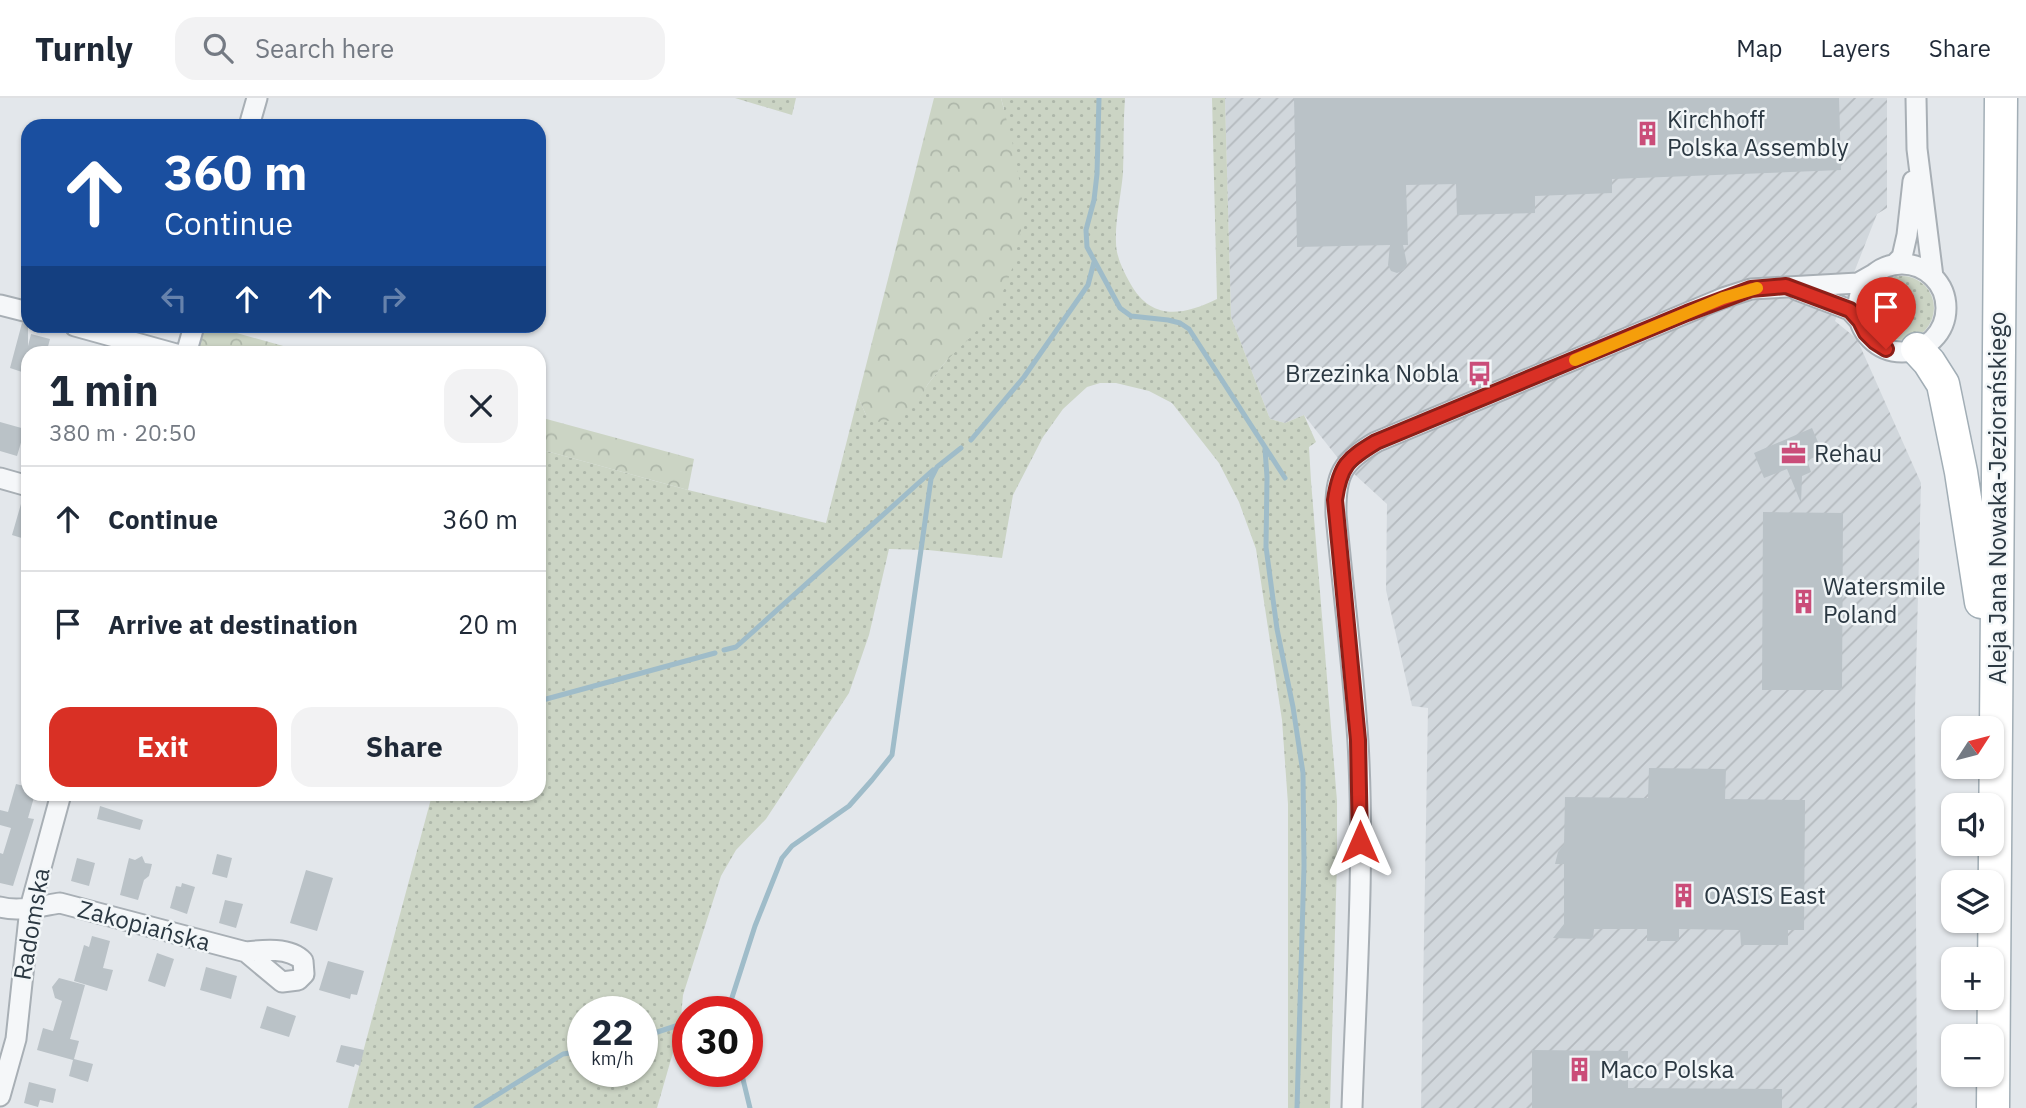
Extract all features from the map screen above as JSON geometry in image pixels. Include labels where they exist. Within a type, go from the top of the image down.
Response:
[{"type":"main road","name":"Aleja Jana Nowaka-Jeziorańskiego","points":[[1993,1108],[2001,98]]},
{"type":"main road","points":[[1917,349],[1943,384],[1965,498],[1996,708]]},
{"type":"street","points":[[251,119],[257,98]]},
{"type":"street","points":[[1916,98],[1917,149],[1933,277]]},
{"type":"street","points":[[1894,265],[1902,257],[1907,235],[1917,149]]},
{"type":"street","points":[[1786,286],[1850,310],[1875,342],[1886,349],[1899,352],[1917,349],[1930,342],[1939,331],[1945,318],[1944,296],[1933,277],[1922,269],[1908,265],[1883,268],[1865,284],[1858,308],[1860,321]]},
{"type":"street","points":[[1352,1108],[1360,812],[1358,740],[1336,515],[1338,484],[1344,467],[1356,454],[1376,442],[1723,298],[1751,289],[1858,283],[1874,275]]},
{"type":"street","points":[[0,305],[21,311]]},
{"type":"street","points":[[100,333],[147,346]]},
{"type":"street","points":[[0,478],[21,484]]},
{"type":"street","name":"Radomska","points":[[0,1096],[16,1039],[30,908],[59,801]]},
{"type":"street","name":"Zakopiańska","points":[[0,907],[30,908],[60,903],[246,953]]},
{"type":"shaded area","points":[[1225,98],[1887,98],[1887,208],[1877,214],[1835,321],[1857,339],[1921,483],[1915,709],[1917,1108],[1421,1108],[1428,708],[1412,706],[1386,590],[1387,504],[1341,462],[1304,415],[1285,423],[1270,419],[1231,317]]},
{"type":"green space","points":[[735,98],[796,98],[792,115]]},
{"type":"green space","points":[[934,98],[1001,98],[1016,157],[1022,200],[1021,231],[1012,269],[1000,299],[974,334],[947,360],[915,406],[895,420],[877,422],[866,415],[858,397]]},
{"type":"green space","points":[[1001,98],[1125,98],[1117,253],[1122,268],[1138,295],[1148,304],[1168,312],[1192,309],[1217,299],[1212,98],[1225,98],[1231,317],[1270,419],[1285,423],[1304,415],[1316,442],[1309,447],[1337,801],[1330,1108],[1288,1108],[1288,804],[1282,720],[1256,549],[1239,502],[1219,463],[1172,403],[1149,391],[1116,383],[1100,383],[1087,387],[1063,409],[1043,437],[1013,495],[1002,558],[889,549],[869,635],[849,693],[766,819],[736,850],[721,876],[683,996],[672,996],[672,1056],[657,1108],[348,1108],[430,801],[546,801],[546,451],[688,490],[826,523],[858,397],[866,415],[914,406],[947,360],[1004,109]]},
{"type":"green space","points":[[1902,276],[1920,282],[1928,290],[1934,308],[1928,326],[1920,334],[1902,340],[1884,334],[1876,326],[1870,308],[1876,290],[1884,282]]},
{"type":"green space","points":[[192,333],[237,333],[283,346],[188,346]]},
{"type":"green space","points":[[546,419],[694,459],[688,490],[546,451]]},
{"type":"building","points":[[1294,98],[1839,98],[1841,170],[1612,179],[1612,193],[1535,196],[1535,213],[1457,215],[1456,184],[1406,185],[1408,245],[1403,245],[1407,264],[1404,270],[1397,273],[1391,271],[1388,265],[1390,245],[1297,247]]},
{"type":"building","points":[[21,327],[21,333],[28,333],[28,346],[21,346],[21,372],[10,368]]},
{"type":"building","points":[[31,334],[50,339],[48,346],[28,346]]},
{"type":"building","points":[[0,422],[21,428],[17,456],[0,451]]},
{"type":"building","points":[[1812,428],[1823,454],[1807,460],[1811,472],[1802,476],[1801,503],[1787,469],[1764,478],[1754,453]]},
{"type":"building","points":[[21,504],[21,538],[12,535]]},
{"type":"building","name":"Watersmile Poland","points":[[1763,512],[1843,513],[1842,690],[1762,690]]},
{"type":"building","name":"OASIS East","points":[[1649,768],[1726,769],[1725,799],[1805,800],[1804,930],[1788,930],[1788,945],[1741,945],[1740,930],[1679,929],[1679,941],[1647,941],[1647,929],[1594,929],[1593,939],[1553,938],[1564,924],[1564,864],[1555,864],[1558,852],[1564,844],[1565,797],[1648,798]]},
{"type":"building","points":[[16,784],[21,785],[21,801],[33,801],[28,818],[34,819],[13,886],[0,883],[0,853],[3,854],[11,828],[0,825],[0,810],[8,812]]},
{"type":"building","points":[[100,806],[143,820],[140,830],[97,819]]},
{"type":"building","points":[[217,854],[232,858],[227,878],[212,874]]},
{"type":"building","points":[[142,856],[145,863],[152,864],[138,900],[120,895],[129,858],[135,860]]},
{"type":"building","points":[[77,858],[95,863],[89,886],[71,881]]},
{"type":"building","points":[[306,870],[333,878],[317,931],[290,923]]},
{"type":"building","points":[[182,883],[195,887],[187,914],[170,908],[176,886],[181,887]]},
{"type":"building","points":[[225,900],[243,904],[236,928],[219,923]]},
{"type":"building","points":[[92,936],[110,941],[103,968],[113,970],[107,991],[74,981],[84,945],[89,947]]},
{"type":"building","points":[[157,953],[174,959],[165,987],[148,981]]},
{"type":"building","points":[[328,961],[364,971],[357,995],[351,994],[350,999],[319,990]]},
{"type":"building","points":[[206,967],[237,976],[231,999],[200,990]]},
{"type":"building","points":[[59,978],[85,985],[70,1039],[79,1041],[74,1059],[93,1064],[88,1082],[69,1076],[73,1060],[37,1050],[43,1028],[53,1031],[62,1001],[55,998],[52,987]]},
{"type":"building","points":[[267,1006],[296,1016],[289,1037],[260,1028]]},
{"type":"building","points":[[341,1045],[364,1050],[360,1066],[336,1062]]},
{"type":"building","name":"Maco Polska","points":[[1532,1050],[1628,1051],[1628,1088],[1782,1089],[1782,1108],[1532,1108]]},
{"type":"building","points":[[29,1082],[56,1089],[53,1103],[40,1100],[38,1107],[24,1103]]},
{"type":"waterway","points":[[1099,98],[1097,174],[1086,230],[1087,247],[1120,308],[1131,316],[1168,320],[1189,329],[1285,478]]},
{"type":"waterway","points":[[971,440],[1024,377],[1088,285],[1094,262]]},
{"type":"waterway","points":[[732,996],[755,926],[782,858],[792,846],[849,806],[892,755],[931,479],[937,467],[961,448]]},
{"type":"waterway","points":[[1265,449],[1266,547],[1277,629],[1303,773],[1304,866],[1297,1108]]},
{"type":"waterway","points":[[724,650],[736,647],[933,470]]},
{"type":"waterway","points":[[546,699],[715,653]]},
{"type":"waterway","points":[[658,1032],[672,1027]]},
{"type":"waterway","points":[[476,1108],[567,1053]]},
{"type":"waterway","points":[[745,1087],[750,1108]]},
{"type":"slow traffic","points":[[1575,360],[1723,298],[1757,288]]},
{"type":"place","name":"Kirchhoff Polska Assembly","points":[[1647,134]]},
{"type":"place","name":"Brzezinka Nobla","points":[[1479,374]]},
{"type":"place","name":"Rehau","points":[[1794,454]]},
{"type":"place","name":"Watersmile Poland","points":[[1803,601]]},
{"type":"place","name":"OASIS East","points":[[1684,896]]},
{"type":"place","name":"Maco Polska","points":[[1580,1070]]},
{"type":"route","points":[[1360,842],[1358,740],[1335,500],[1344,467],[1356,454],[1376,442],[1510,386],[1723,298],[1751,289],[1786,286],[1850,310],[1866,333],[1886,349]]}]
